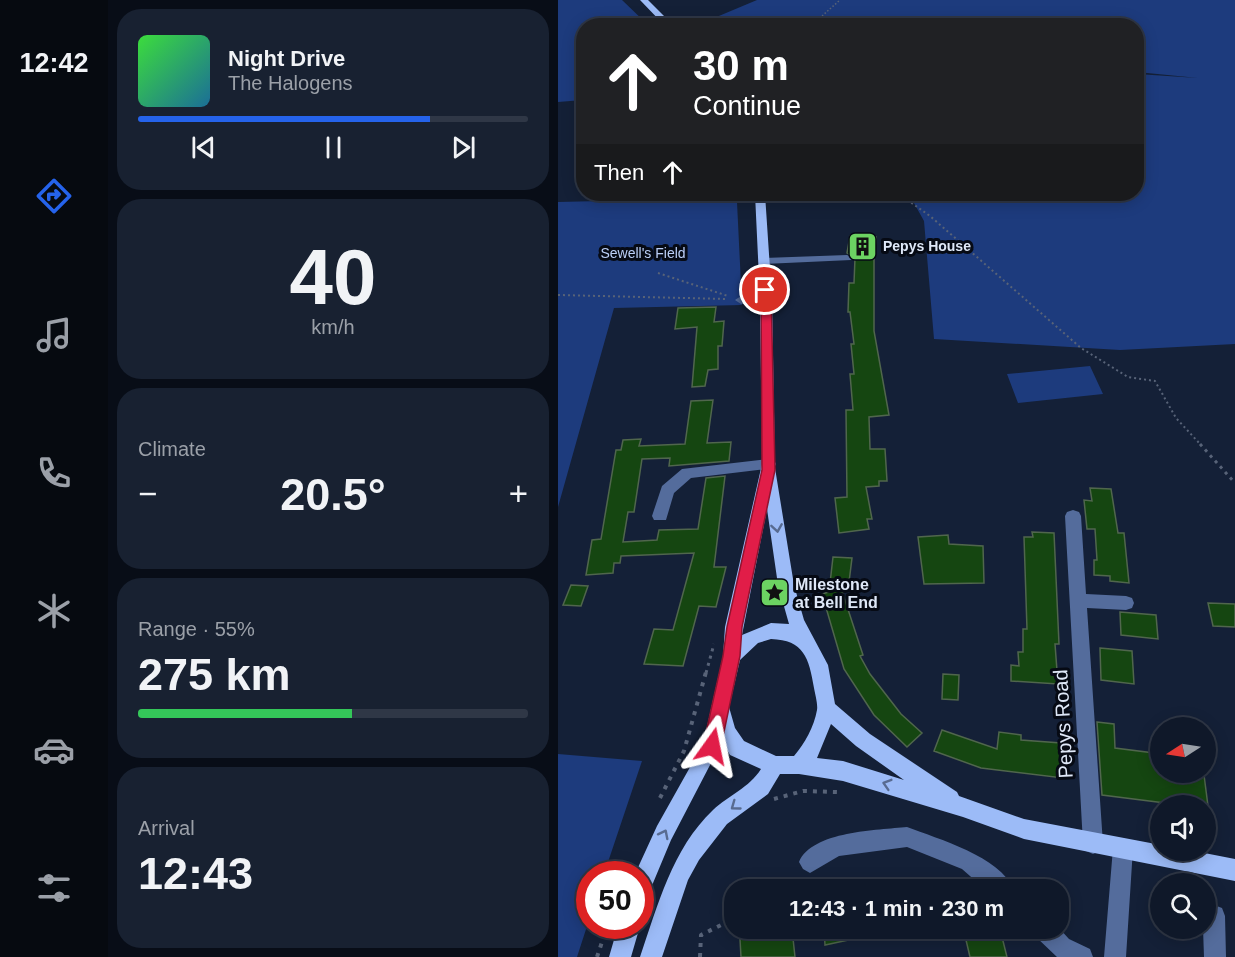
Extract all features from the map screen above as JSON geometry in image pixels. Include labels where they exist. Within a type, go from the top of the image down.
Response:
[{"type":"main road","points":[[644,0],[662,18]]},
{"type":"main road","points":[[760,201],[766,299],[769,467],[786,585],[796,621],[819,665],[827,710],[813,748],[799,765]]},
{"type":"main road","points":[[652,861],[664,833],[712,746],[732,656],[734,627],[769,467]]},
{"type":"main road","points":[[732,656],[752,637],[771,631],[791,632],[809,645]]},
{"type":"main road","points":[[720,707],[727,732],[737,748],[775,765],[799,765],[843,771],[963,807],[1024,829],[1235,870]]},
{"type":"main road","points":[[827,710],[863,740],[963,807]]},
{"type":"main road","points":[[651,957],[679,875],[692,853],[720,818],[761,787],[775,765]]},
{"type":"main road","points":[[620,957],[625,939]]},
{"type":"street","points":[[764,263],[847,258]]},
{"type":"street","points":[[738,299],[766,299]]},
{"type":"street","points":[[660,516],[667,490],[687,473],[769,467]]},
{"type":"street","name":"Pepys Road","points":[[1074,516],[1093,844]]},
{"type":"street","points":[[1080,601],[1126,603]]},
{"type":"street","points":[[810,862],[836,846],[907,837],[969,861],[990,879]]},
{"type":"street","points":[[1116,957],[1123,848]]},
{"type":"street","points":[[1053,939],[1061,947],[1082,957]]},
{"type":"street","points":[[1215,939],[1215,957]]},
{"type":"path","points":[[821,18],[840,0]]},
{"type":"path","points":[[909,201],[930,216],[1081,348],[1128,377],[1155,381],[1176,418],[1235,483]]},
{"type":"path","points":[[658,273],[738,299]]},
{"type":"path","points":[[558,296],[738,299]]},
{"type":"path","points":[[658,804],[684,751],[715,638]]},
{"type":"path","points":[[768,801],[803,791],[837,792]]},
{"type":"path","points":[[700,957],[701,935],[724,924]]},
{"type":"path","points":[[597,957],[603,939]]},
{"type":"green space","points":[[558,0],[622,0],[641,18],[576,18],[576,101],[558,102]]},
{"type":"green space","points":[[757,0],[1235,0],[1235,344],[1120,350],[934,339],[924,221],[913,201],[1144,201],[1144,74],[1198,78],[1144,73],[1144,18],[714,18]]},
{"type":"green space","name":"Sewell's Field","points":[[558,202],[737,202],[742,305],[614,308],[558,507]]},
{"type":"green space","points":[[1090,366],[1103,394],[1018,403],[1007,374]]},
{"type":"green space","points":[[558,754],[642,761],[608,861],[576,861],[576,939],[583,939],[577,957],[558,957]]},
{"type":"building","points":[[850,236],[876,237],[874,331],[889,415],[869,417],[870,449],[885,449],[887,481],[879,481],[879,486],[866,487],[872,519],[867,519],[869,529],[839,533],[835,498],[847,497],[846,410],[853,410],[850,374],[854,374],[851,344],[854,344],[850,312],[848,312],[849,283],[854,283],[855,258],[847,253]]},
{"type":"building","points":[[716,307],[714,322],[724,321],[722,346],[718,346],[718,369],[708,370],[705,386],[692,387],[697,327],[675,329],[678,308]]},
{"type":"building","points":[[713,400],[707,443],[731,442],[729,461],[669,466],[670,458],[642,459],[634,512],[628,512],[623,542],[657,540],[659,530],[698,529],[706,478],[725,476],[714,567],[726,567],[716,607],[699,606],[683,666],[644,664],[654,629],[673,630],[694,553],[621,556],[620,563],[614,563],[613,573],[586,575],[592,540],[601,539],[616,450],[621,450],[623,440],[641,439],[639,446],[685,444],[691,401]]},
{"type":"building","points":[[1090,488],[1111,489],[1118,533],[1124,533],[1129,583],[1110,581],[1110,576],[1094,575],[1094,560],[1097,560],[1095,529],[1087,529],[1084,500],[1092,501]]},
{"type":"building","points":[[1032,532],[1054,533],[1059,644],[1055,644],[1058,684],[1011,681],[1011,665],[1019,666],[1018,652],[1023,652],[1023,629],[1027,629],[1024,537],[1033,537]]},
{"type":"building","points":[[948,535],[949,544],[983,546],[984,583],[924,584],[918,537]]},
{"type":"building","points":[[833,557],[852,558],[849,582],[839,582],[863,655],[860,656],[870,674],[901,714],[922,733],[907,747],[874,715],[844,669],[822,594],[829,592]]},
{"type":"building","points":[[571,585],[588,586],[581,606],[563,605]]},
{"type":"building","points":[[1208,603],[1235,604],[1235,627],[1213,626]]},
{"type":"building","points":[[1120,612],[1156,615],[1158,639],[1121,635]]},
{"type":"building","points":[[1100,648],[1132,651],[1134,684],[1101,680]]},
{"type":"building","points":[[943,674],[959,675],[958,700],[942,699]]},
{"type":"building","points":[[1097,722],[1114,724],[1115,748],[1150,752],[1150,783],[1205,783],[1207,795],[1150,795],[1150,801],[1102,795]]},
{"type":"building","points":[[942,730],[997,749],[999,732],[1021,735],[1021,740],[1061,743],[1063,778],[981,768],[934,751]]},
{"type":"building","points":[[740,939],[793,939],[795,957],[741,957]]},
{"type":"building","points":[[825,939],[853,939],[825,945]]},
{"type":"building","points":[[1002,939],[1007,957],[970,957],[966,940]]},
{"type":"place","name":"Pepys House","points":[[862,246]]},
{"type":"place","name":"Milestone at Bell End","points":[[774,593]]},
{"type":"route","points":[[712,746],[732,656],[734,627],[769,470],[765,290]]}]
